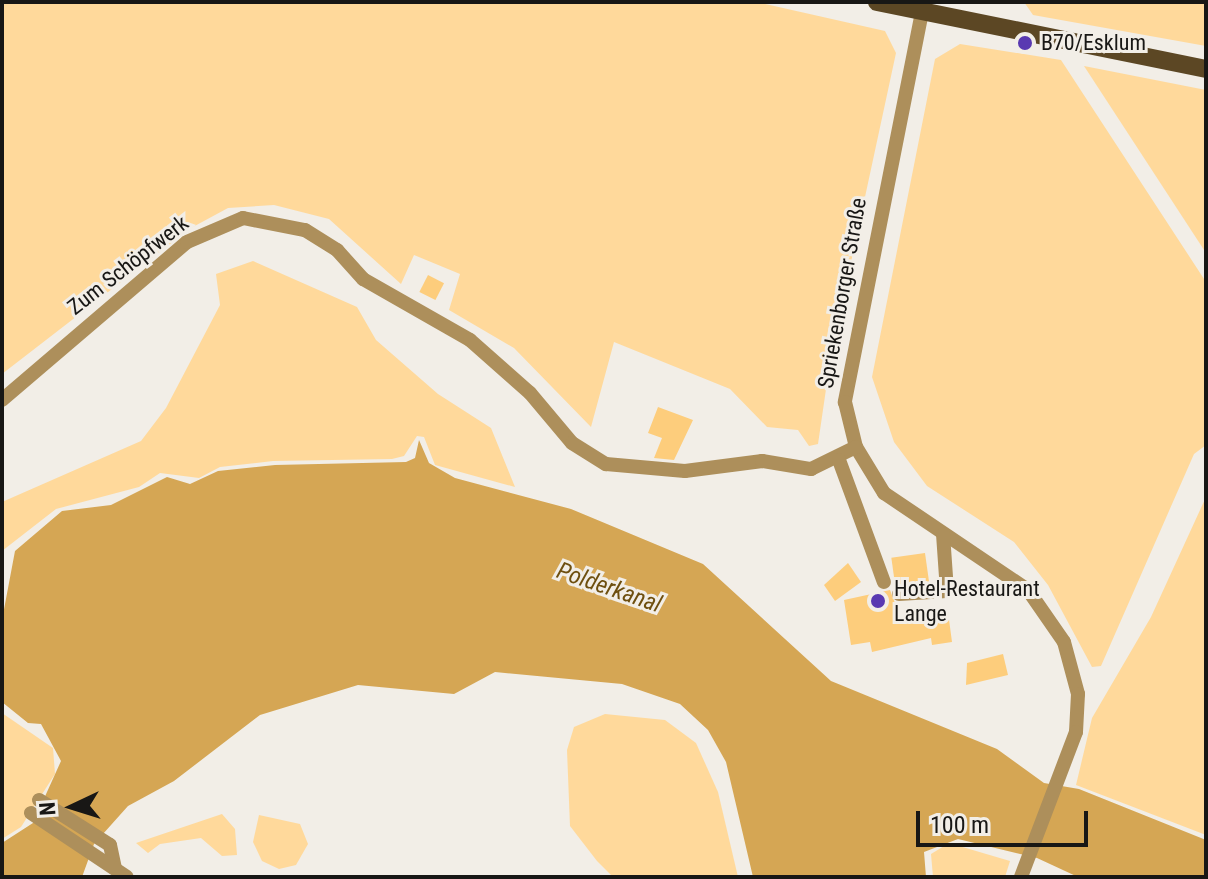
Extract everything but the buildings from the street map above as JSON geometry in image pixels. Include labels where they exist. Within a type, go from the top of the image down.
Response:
[{"type":"main road","points":[[877,2],[1206,69]]},
{"type":"street","name":"Spriekenborger Straße","points":[[922,12],[846,372],[845,402],[856,447],[884,493],[1028,590],[1056,626],[1078,694],[1065,773],[1025,868]]},
{"type":"street","name":"Zum Schöpfwerk","points":[[2,400],[187,242],[243,218],[305,230],[337,250],[363,279],[470,340],[530,393],[572,443],[606,464],[685,471],[762,461],[811,469],[839,460],[856,447]]},
{"type":"street","points":[[839,460],[880,577]]},
{"type":"street","points":[[899,594],[947,591],[943,534]]},
{"type":"street","points":[[39,800],[106,842],[115,868]]},
{"type":"street","points":[[31,813],[127,877]]},
{"type":"shaded area","points":[[2,2],[756,2],[885,31],[896,53],[831,355],[818,444],[809,446],[798,430],[767,427],[730,389],[614,342],[591,427],[514,348],[449,310],[460,274],[414,255],[401,284],[329,219],[274,205],[228,208],[191,228],[2,374]]},
{"type":"shaded area","points":[[1024,2],[1206,2],[1206,46],[1033,15]]},
{"type":"shaded area","points":[[960,44],[1061,60],[1206,282],[1206,445],[1194,454],[1101,666],[1092,667],[1048,585],[1014,542],[927,486],[894,442],[872,377],[935,59]]},
{"type":"shaded area","points":[[1084,66],[1206,90],[1206,253]]},
{"type":"shaded area","points":[[253,261],[357,307],[376,340],[438,394],[491,428],[515,487],[435,465],[424,437],[417,436],[404,456],[392,459],[273,461],[220,467],[199,478],[160,473],[139,487],[56,509],[2,551],[2,502],[141,441],[166,408],[220,305],[216,274]]},
{"type":"shaded area","points":[[1206,497],[1206,835],[1076,785],[1092,718],[1151,617]]},
{"type":"shaded area","points":[[2,713],[53,748],[55,774],[21,827],[2,839]]},
{"type":"shaded area","points":[[605,714],[665,720],[696,743],[718,792],[738,877],[613,877],[597,861],[570,826],[567,750],[574,727]]},
{"type":"shaded area","points":[[222,814],[235,829],[237,855],[222,856],[201,838],[160,844],[148,853],[136,843]]},
{"type":"shaded area","points":[[259,815],[300,824],[308,844],[296,865],[279,869],[262,861],[253,842]]},
{"type":"shaded area","points":[[949,843],[1010,861],[1005,877],[933,877],[931,854]]},
{"type":"water","name":"Polderkanal","points":[[419,440],[429,463],[455,478],[571,509],[703,564],[831,681],[997,749],[1044,783],[1079,789],[1206,840],[1206,877],[1078,877],[1037,858],[958,839],[924,852],[926,877],[753,877],[726,762],[708,730],[680,704],[622,684],[495,672],[454,694],[358,685],[260,715],[174,781],[128,806],[94,844],[82,877],[2,877],[2,843],[33,823],[61,761],[41,724],[28,723],[2,702],[2,620],[15,551],[62,511],[111,505],[167,477],[190,484],[218,471],[275,465],[406,462],[415,458]]},
{"type":"place","name":"B70/Esklum","points":[[1025,43]]},
{"type":"place","name":"Hotel-Restaurant Lange","points":[[878,601]]}]
